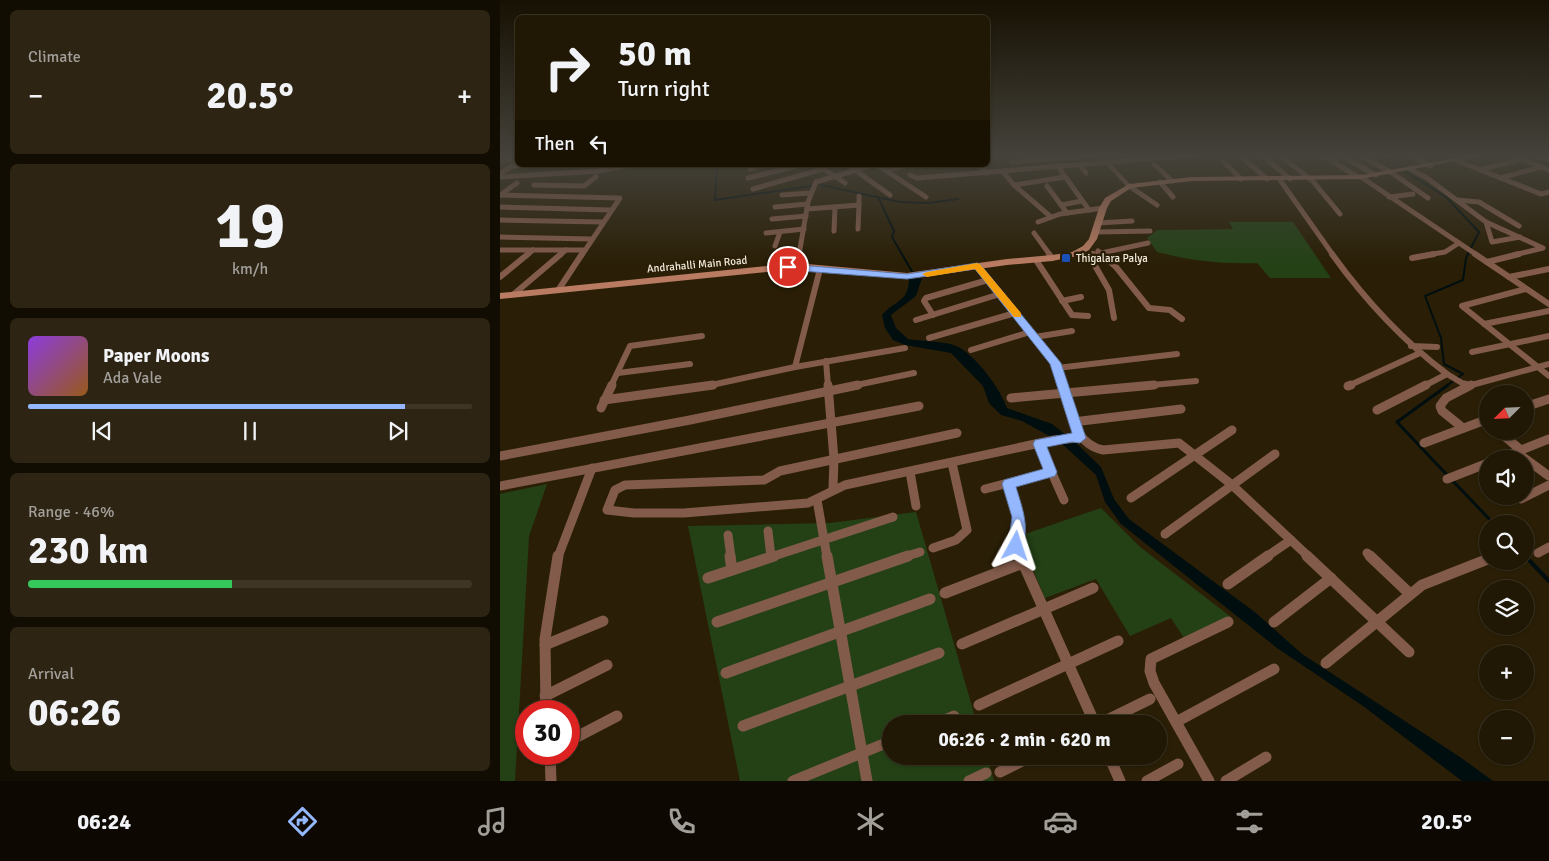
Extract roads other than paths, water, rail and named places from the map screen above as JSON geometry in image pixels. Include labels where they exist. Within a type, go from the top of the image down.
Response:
[{"type":"main road","points":[[1086,248],[1095,232],[1103,208],[1118,191]]},
{"type":"main road","name":"Andrahalli Main Road","points":[[500,296],[796,266],[907,276],[920,275],[977,266],[1052,258],[1074,254],[1086,248]]},
{"type":"street","points":[[520,195],[525,191]]},
{"type":"street","points":[[885,191],[890,195]]},
{"type":"street","points":[[918,191],[926,197]]},
{"type":"street","points":[[1021,191],[1051,217]]},
{"type":"street","points":[[1052,191],[1067,213]]},
{"type":"street","points":[[1075,191],[1089,210]]},
{"type":"street","points":[[1137,191],[1157,205]]},
{"type":"street","points":[[1168,191],[1173,197]]},
{"type":"street","points":[[1288,191],[1356,284],[1411,346],[1449,375],[1467,386]]},
{"type":"street","points":[[1321,191],[1340,214]]},
{"type":"street","points":[[1382,191],[1549,304]]},
{"type":"street","points":[[1419,191],[1428,198]]},
{"type":"street","points":[[1445,191],[1486,222],[1543,248],[1487,262]]},
{"type":"street","points":[[1534,191],[1541,194]]},
{"type":"street","points":[[1529,198],[1549,192]]},
{"type":"street","points":[[782,196],[810,193],[801,251],[796,266]]},
{"type":"street","points":[[1389,196],[1413,194]]},
{"type":"street","points":[[500,195],[620,198],[618,204],[610,210],[559,289]]},
{"type":"street","points":[[858,228],[859,196]]},
{"type":"street","points":[[1457,200],[1479,202],[1519,226]]},
{"type":"street","points":[[1061,205],[1082,201]]},
{"type":"street","points":[[775,206],[835,207],[859,205]]},
{"type":"street","points":[[500,207],[610,210]]},
{"type":"street","points":[[834,231],[835,207]]},
{"type":"street","points":[[1038,222],[1067,213],[1103,208]]},
{"type":"street","points":[[772,219],[806,216]]},
{"type":"street","points":[[500,220],[603,222]]},
{"type":"street","points":[[1098,223],[1132,221]]},
{"type":"street","points":[[1486,222],[1492,242],[1520,237]]},
{"type":"street","points":[[766,233],[804,230]]},
{"type":"street","points":[[1095,232],[1150,231]]},
{"type":"street","points":[[775,246],[780,232]]},
{"type":"street","points":[[1034,233],[1052,258]]},
{"type":"street","points":[[500,237],[592,239]]},
{"type":"street","points":[[1114,318],[1109,290],[1090,257],[1101,252],[1148,243]]},
{"type":"street","points":[[1412,258],[1445,252],[1459,243]]},
{"type":"street","points":[[1086,248],[1101,252],[1149,308],[1170,310],[1182,319]]},
{"type":"street","points":[[500,250],[585,250]]},
{"type":"street","points":[[500,278],[533,250]]},
{"type":"street","points":[[514,294],[566,250]]},
{"type":"street","points":[[1036,260],[1074,317],[1088,316]]},
{"type":"street","points":[[977,266],[1057,368],[1074,422],[1076,438]]},
{"type":"street","points":[[795,367],[820,269]]},
{"type":"street","points":[[1509,277],[1549,269]]},
{"type":"street","points":[[933,315],[924,302],[926,298],[988,280]]},
{"type":"street","points":[[1526,289],[1462,306],[1549,376]]},
{"type":"street","points":[[916,320],[1000,294]]},
{"type":"street","points":[[1062,301],[1081,298]]},
{"type":"street","points":[[1484,324],[1549,310]]},
{"type":"street","points":[[929,338],[1015,313]]},
{"type":"street","points":[[971,350],[1032,335],[1072,331]]},
{"type":"street","points":[[601,408],[630,346],[702,336]]},
{"type":"street","points":[[1472,352],[1549,336]]},
{"type":"street","points":[[1411,346],[1437,347]]},
{"type":"street","points":[[604,400],[703,387],[826,361],[906,348]]},
{"type":"street","points":[[1348,386],[1420,353]]},
{"type":"street","points":[[1057,368],[1177,354]]},
{"type":"street","points":[[826,361],[834,459],[833,488]]},
{"type":"street","points":[[618,373],[690,364]]},
{"type":"street","points":[[1463,428],[1442,411],[1440,406],[1446,398],[1467,386],[1549,364]]},
{"type":"street","points":[[500,456],[914,373]]},
{"type":"street","points":[[1376,410],[1449,375]]},
{"type":"street","points":[[1011,398],[1196,381]]},
{"type":"street","points":[[1534,404],[1549,399]]},
{"type":"street","points":[[500,486],[919,406]]},
{"type":"street","points":[[1074,422],[1180,409]]},
{"type":"street","points":[[1424,443],[1479,422]]},
{"type":"street","points":[[1131,498],[1232,430]]},
{"type":"street","points":[[957,433],[780,471],[764,480],[626,485],[615,490],[607,510],[609,512],[627,514],[721,512],[817,500],[833,488],[1054,440],[1076,438],[1093,448],[1102,450],[1174,442],[1179,443],[1231,484],[1409,652]]},
{"type":"street","points":[[1521,450],[1549,439]]},
{"type":"street","points":[[1507,440],[1517,450]]},
{"type":"street","points":[[1039,444],[1064,500]]},
{"type":"street","points":[[1165,534],[1231,484],[1275,454]]},
{"type":"street","points":[[934,548],[956,540],[967,530],[952,463]]},
{"type":"street","points":[[1534,464],[1549,476]]},
{"type":"street","points":[[1450,478],[1479,467]]},
{"type":"street","points":[[545,700],[545,645],[557,560],[592,468]]},
{"type":"street","points":[[910,472],[916,506]]},
{"type":"street","points":[[985,488],[1008,484],[1051,472]]},
{"type":"street","points":[[1008,484],[1019,517],[1016,546],[1093,715]]},
{"type":"street","points":[[1534,493],[1549,486]]},
{"type":"street","points":[[817,500],[867,781]]},
{"type":"street","points":[[708,578],[894,517]]},
{"type":"street","points":[[768,531],[771,557]]},
{"type":"street","points":[[728,535],[732,570]]},
{"type":"street","points":[[1228,584],[1291,540]]},
{"type":"street","points":[[1538,552],[1549,547]]},
{"type":"street","points":[[717,622],[832,584],[920,552]]},
{"type":"street","points":[[1367,553],[1410,594]]},
{"type":"street","points":[[944,593],[1024,563]]},
{"type":"street","points":[[1326,663],[1378,623],[1422,585],[1479,563]]},
{"type":"street","points":[[1274,622],[1331,578]]},
{"type":"street","points":[[962,644],[1093,588]]},
{"type":"street","points":[[726,673],[930,600]]},
{"type":"street","points":[[545,645],[603,621]]},
{"type":"street","points":[[1209,781],[1149,674],[1151,659],[1228,622]]},
{"type":"street","points":[[979,705],[1118,641]]},
{"type":"street","points":[[743,726],[939,653]]},
{"type":"street","points":[[545,696],[607,665]]},
{"type":"street","points":[[1176,722],[1274,669]]},
{"type":"street","points":[[1116,715],[1150,699]]},
{"type":"street","points":[[580,735],[617,716]]},
{"type":"street","points":[[793,781],[882,745]]},
{"type":"street","points":[[1226,781],[1266,757]]},
{"type":"street","points":[[1148,781],[1178,764]]},
{"type":"street","points":[[550,765],[551,781]]},
{"type":"street","points":[[1000,772],[1014,765]]},
{"type":"street","points":[[1113,765],[1120,781]]},
{"type":"street","points":[[969,781],[986,773]]},
{"type":"waterway","points":[[715,191],[715,200],[774,191]]},
{"type":"waterway","points":[[851,191],[900,202],[928,203],[958,199]]},
{"type":"waterway","points":[[1437,191],[1446,197],[1479,232],[1466,258],[1463,280],[1425,296],[1441,338],[1444,364],[1463,374],[1446,386]]},
{"type":"waterway","points":[[879,199],[894,231],[892,237],[914,275]]},
{"type":"waterway","points":[[1448,385],[1397,422],[1448,476]]},
{"type":"waterway","points":[[1452,480],[1485,515]]},
{"type":"waterway","points":[[1534,565],[1549,581]]},
{"type":"place","name":"Thigalara Palya","points":[[1066,258]]}]
